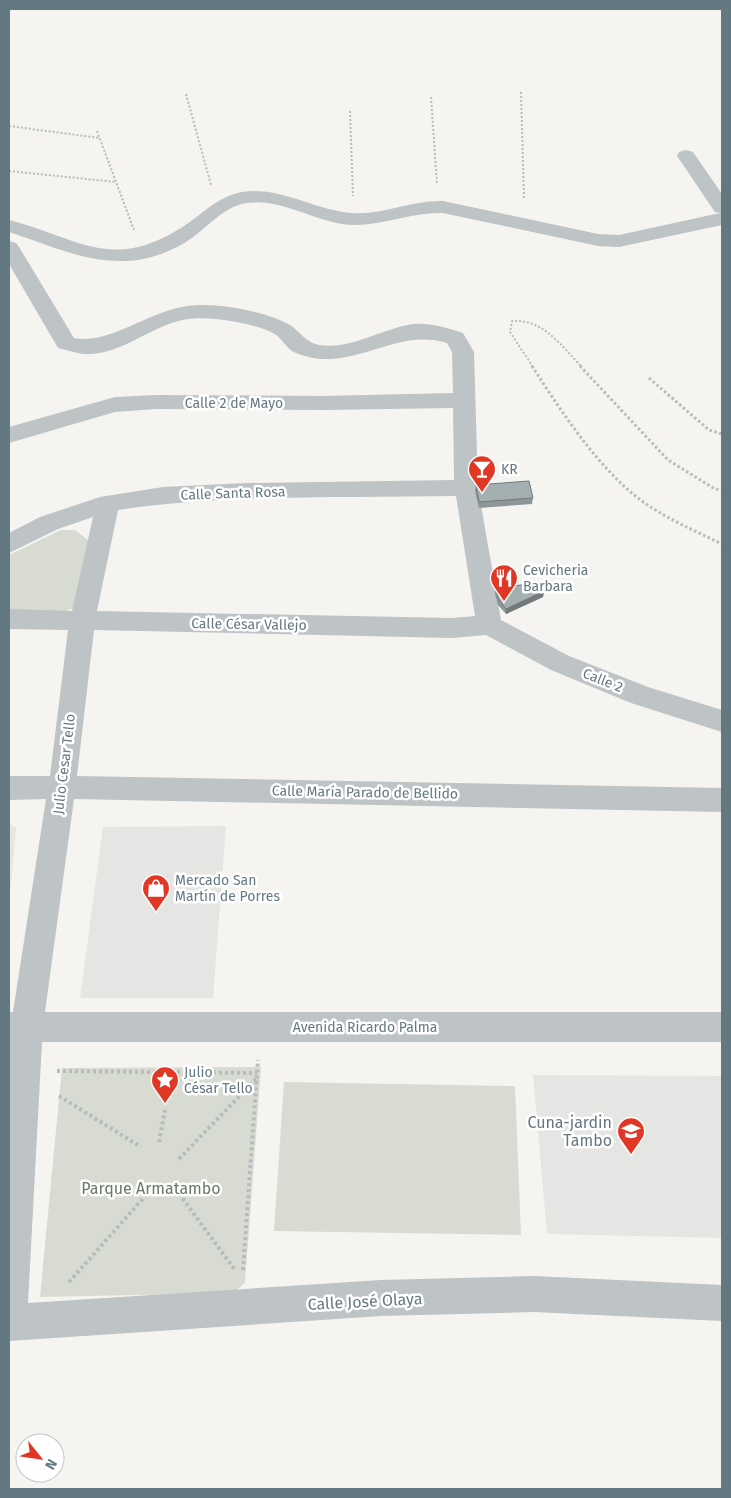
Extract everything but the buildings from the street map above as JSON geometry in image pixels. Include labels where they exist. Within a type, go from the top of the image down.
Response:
[{"type":"street","points":[[686,156],[722,208]]},
{"type":"street","points":[[9,226],[108,258],[139,255],[174,242],[192,230],[217,208],[237,199],[275,198],[337,217],[354,219],[438,207],[598,240],[619,241],[722,219]]},
{"type":"street","points":[[9,247],[66,343],[86,347],[109,343],[158,320],[188,312],[249,316],[282,329],[301,347],[320,352],[343,352],[415,331],[436,332],[455,338],[463,352],[462,400],[466,488],[489,624]]},
{"type":"street","name":"Calle 2 de Mayo","points":[[9,435],[115,405],[156,402],[324,403],[462,400]]},
{"type":"street","name":"Calle Santa Rosa","points":[[9,544],[49,523],[108,503],[163,496],[247,491],[466,488]]},
{"type":"street","name":"Julio Cesar Tello","points":[[9,1322],[24,1070],[18,1027],[62,788],[82,621],[108,503]]},
{"type":"street","name":"Calle César Vallejo","points":[[9,620],[452,628],[489,624]]},
{"type":"street","name":"Calle 2","points":[[489,624],[560,663],[640,696],[722,721]]},
{"type":"street","name":"Calle María Parado de Bellido","points":[[9,788],[123,787],[722,800]]},
{"type":"street","name":"Avenida Ricardo Palma","points":[[18,1027],[722,1027]]},
{"type":"street","name":"Calle José Olaya","points":[[9,1322],[381,1298],[534,1294],[722,1303]]},
{"type":"path","points":[[521,92],[525,224]]},
{"type":"path","points":[[186,94],[217,208]]},
{"type":"path","points":[[431,97],[438,207]]},
{"type":"path","points":[[350,111],[354,219]]},
{"type":"path","points":[[9,126],[100,138]]},
{"type":"path","points":[[97,131],[132,221],[139,255]]},
{"type":"path","points":[[9,171],[116,182]]},
{"type":"path","points":[[722,490],[715,489],[668,460],[544,328],[525,320],[512,320],[510,332],[571,426],[626,488],[672,520],[722,544]]},
{"type":"path","points":[[649,378],[709,430],[722,434]]},
{"type":"path","points":[[24,1070],[256,1073],[243,1271]]},
{"type":"path","points":[[179,1159],[256,1079]]},
{"type":"path","points":[[58,1096],[141,1147]]},
{"type":"path","points":[[159,1142],[165,1110]]},
{"type":"path","points":[[172,1184],[236,1273]]},
{"type":"path","points":[[66,1286],[148,1193]]},
{"type":"shaded area","points":[[9,823],[16,828],[9,906]]},
{"type":"shaded area","name":"Mercado San Martín de Porres","points":[[226,826],[213,998],[80,998],[103,827]]},
{"type":"shaded area","name":"Cuna-jardin Tambo","points":[[533,1075],[722,1076],[722,1238],[547,1234]]},
{"type":"green space","points":[[61,530],[75,530],[89,541],[74,608],[58,614],[9,613],[9,555]]},
{"type":"green space","name":"Parque Armatambo","points":[[261,1067],[245,1283],[233,1293],[40,1297],[62,1068]]},
{"type":"green space","points":[[284,1082],[515,1086],[521,1235],[274,1231]]},
{"type":"place","name":"KR","points":[[482,493]]},
{"type":"place","name":"Cevicheria Barbara","points":[[504,602]]},
{"type":"place","name":"Mercado San Martín de Porres","points":[[156,912]]},
{"type":"place","name":"Julio César Tello","points":[[165,1104]]},
{"type":"place","name":"Cuna-jardin Tambo","points":[[631,1155]]}]
